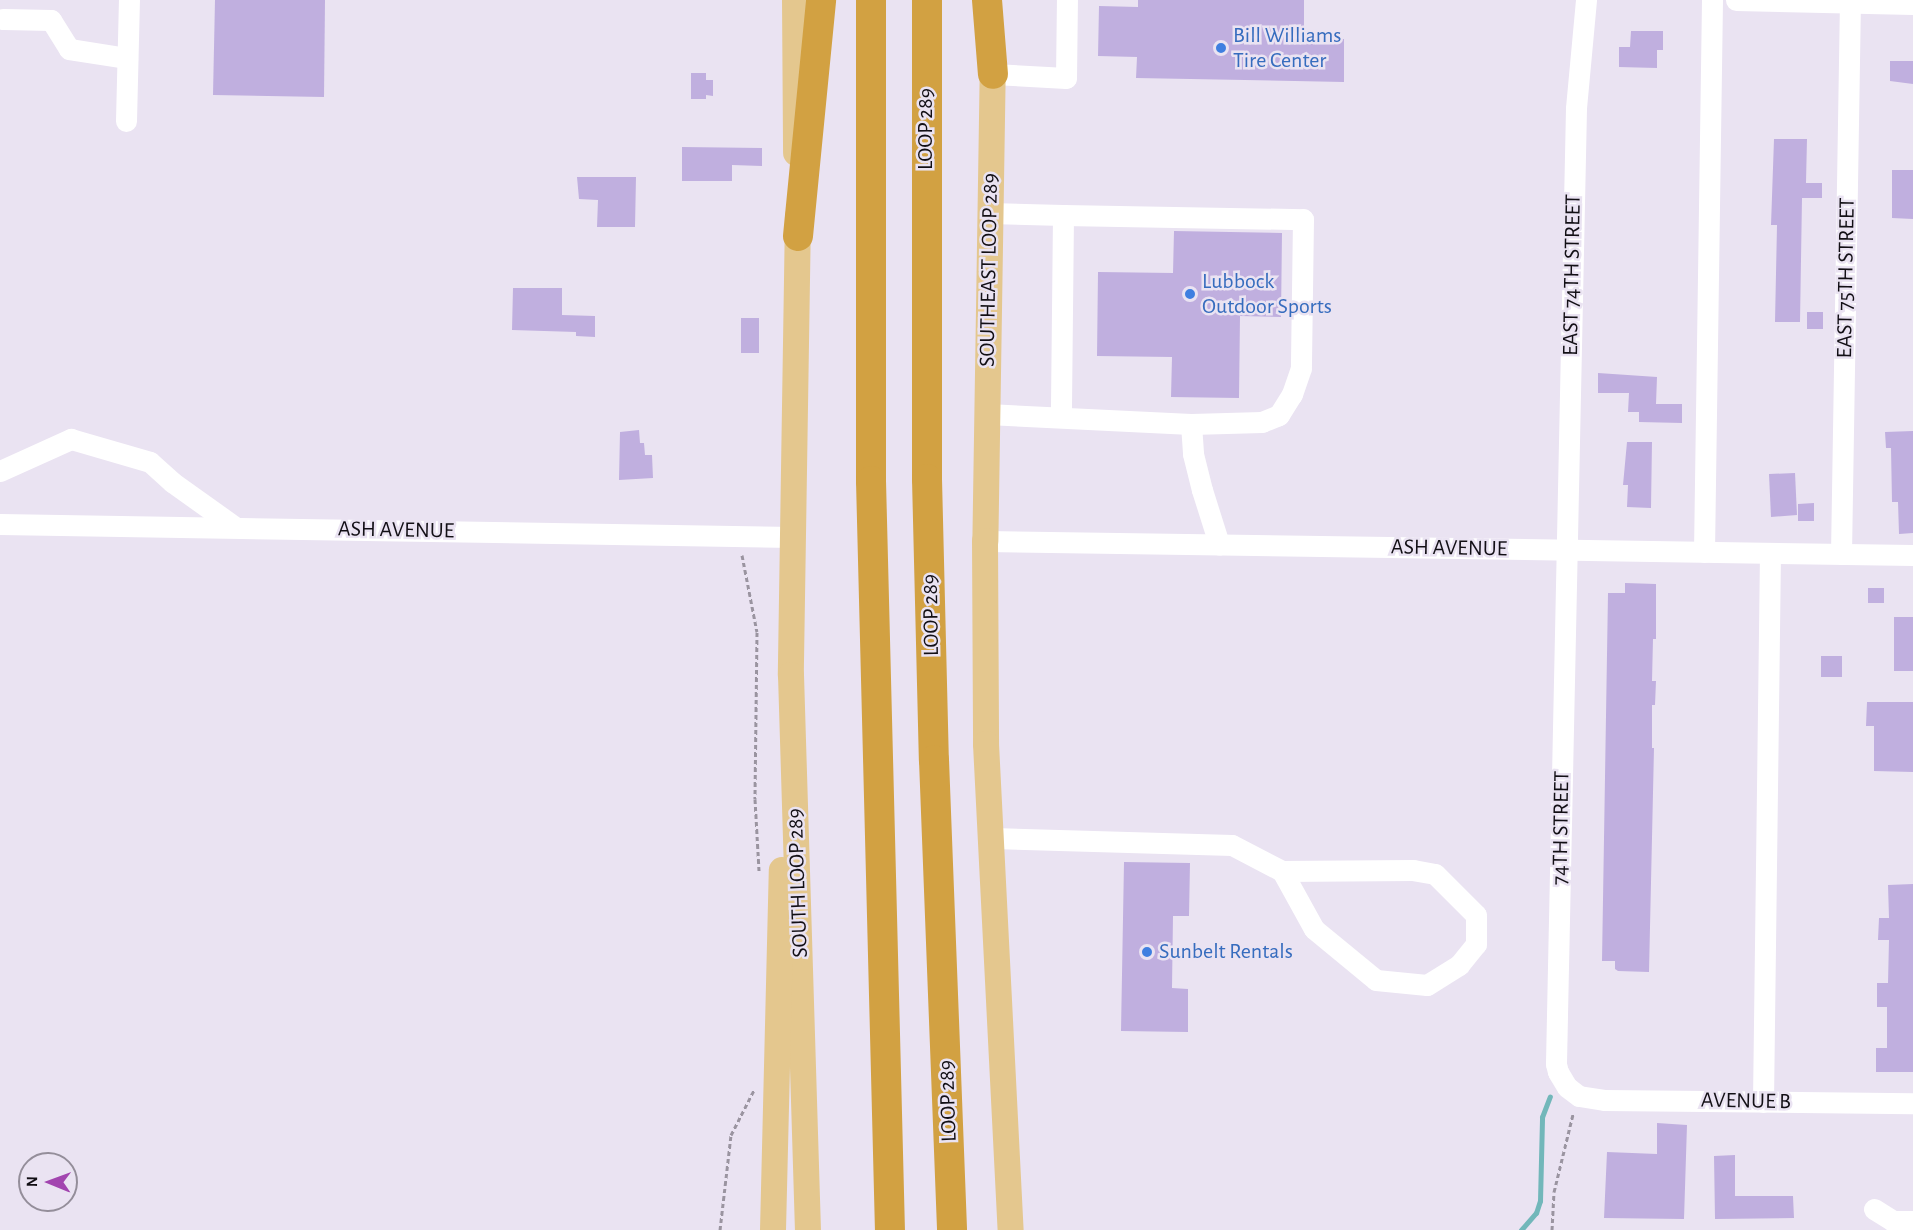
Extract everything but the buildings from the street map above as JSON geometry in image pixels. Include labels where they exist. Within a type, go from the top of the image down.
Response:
[{"type":"highway","points":[[798,236],[821,0]]},
{"type":"highway","points":[[871,0],[871,481],[890,1230]]},
{"type":"highway","name":"LOOP 289","points":[[927,0],[925,300],[927,479],[934,760],[952,1230]]},
{"type":"highway","points":[[987,0],[993,74]]},
{"type":"main road","points":[[793,537],[798,236],[794,90],[795,0]]},
{"type":"main road","name":"SOUTHEAST LOOP 289","points":[[985,541],[994,0]]},
{"type":"main road","name":"SOUTH LOOP 289","points":[[793,537],[791,675],[808,1230]]},
{"type":"main road","points":[[985,541],[986,744],[1008,1187],[1013,1230]]},
{"type":"main road","points":[[773,1230],[783,801],[791,675]]},
{"type":"street","points":[[126,121],[129,0]]},
{"type":"street","points":[[993,74],[1066,78],[1067,0]]},
{"type":"street","name":"EAST 74TH STREET","points":[[1567,550],[1576,108],[1586,0]]},
{"type":"street","points":[[1704,552],[1712,0]]},
{"type":"street","points":[[1736,0],[1913,3]]},
{"type":"street","name":"EAST 75TH STREET","points":[[1841,554],[1850,2]]},
{"type":"street","points":[[3,19],[51,20],[69,49],[128,57]]},
{"type":"street","points":[[987,414],[1191,424],[1262,422],[1280,415],[1292,394],[1301,368],[1302,219],[989,213]]},
{"type":"street","points":[[1061,417],[1065,230],[1063,214]]},
{"type":"street","points":[[1191,424],[1193,454],[1219,544]]},
{"type":"street","points":[[0,471],[71,439],[150,462],[172,482],[235,527]]},
{"type":"street","name":"ASH AVENUE","points":[[0,524],[793,537]]},
{"type":"street","name":"ASH AVENUE","points":[[985,541],[1913,555]]},
{"type":"street","name":"74TH STREET","points":[[1567,550],[1556,1064],[1567,1087],[1580,1096]]},
{"type":"street","points":[[1763,1102],[1770,553]]},
{"type":"street","points":[[992,838],[1232,845],[1282,871],[1413,870],[1435,874],[1476,915],[1476,944],[1459,965],[1427,985],[1376,980],[1314,929],[1282,871]]},
{"type":"street","name":"AVENUE B","points":[[1580,1096],[1604,1100],[1913,1104]]},
{"type":"street","points":[[1874,1209],[1893,1221],[1913,1221]]},
{"type":"path","points":[[738,536],[757,632],[755,799],[759,880]]},
{"type":"path","points":[[720,1230],[731,1135],[754,1090],[755,1080]]},
{"type":"path","points":[[1552,1230],[1554,1192],[1566,1137],[1580,1096]]},
{"type":"waterway","points":[[1521,1230],[1536,1213],[1540,1201],[1542,1117],[1550,1096]]},
{"type":"place","name":"Bill Williams Tire Center","points":[[1221,48]]},
{"type":"place","name":"Lubbock Outdoor Sports","points":[[1190,294]]},
{"type":"place","name":"Sunbelt Rentals","points":[[1147,952]]}]
